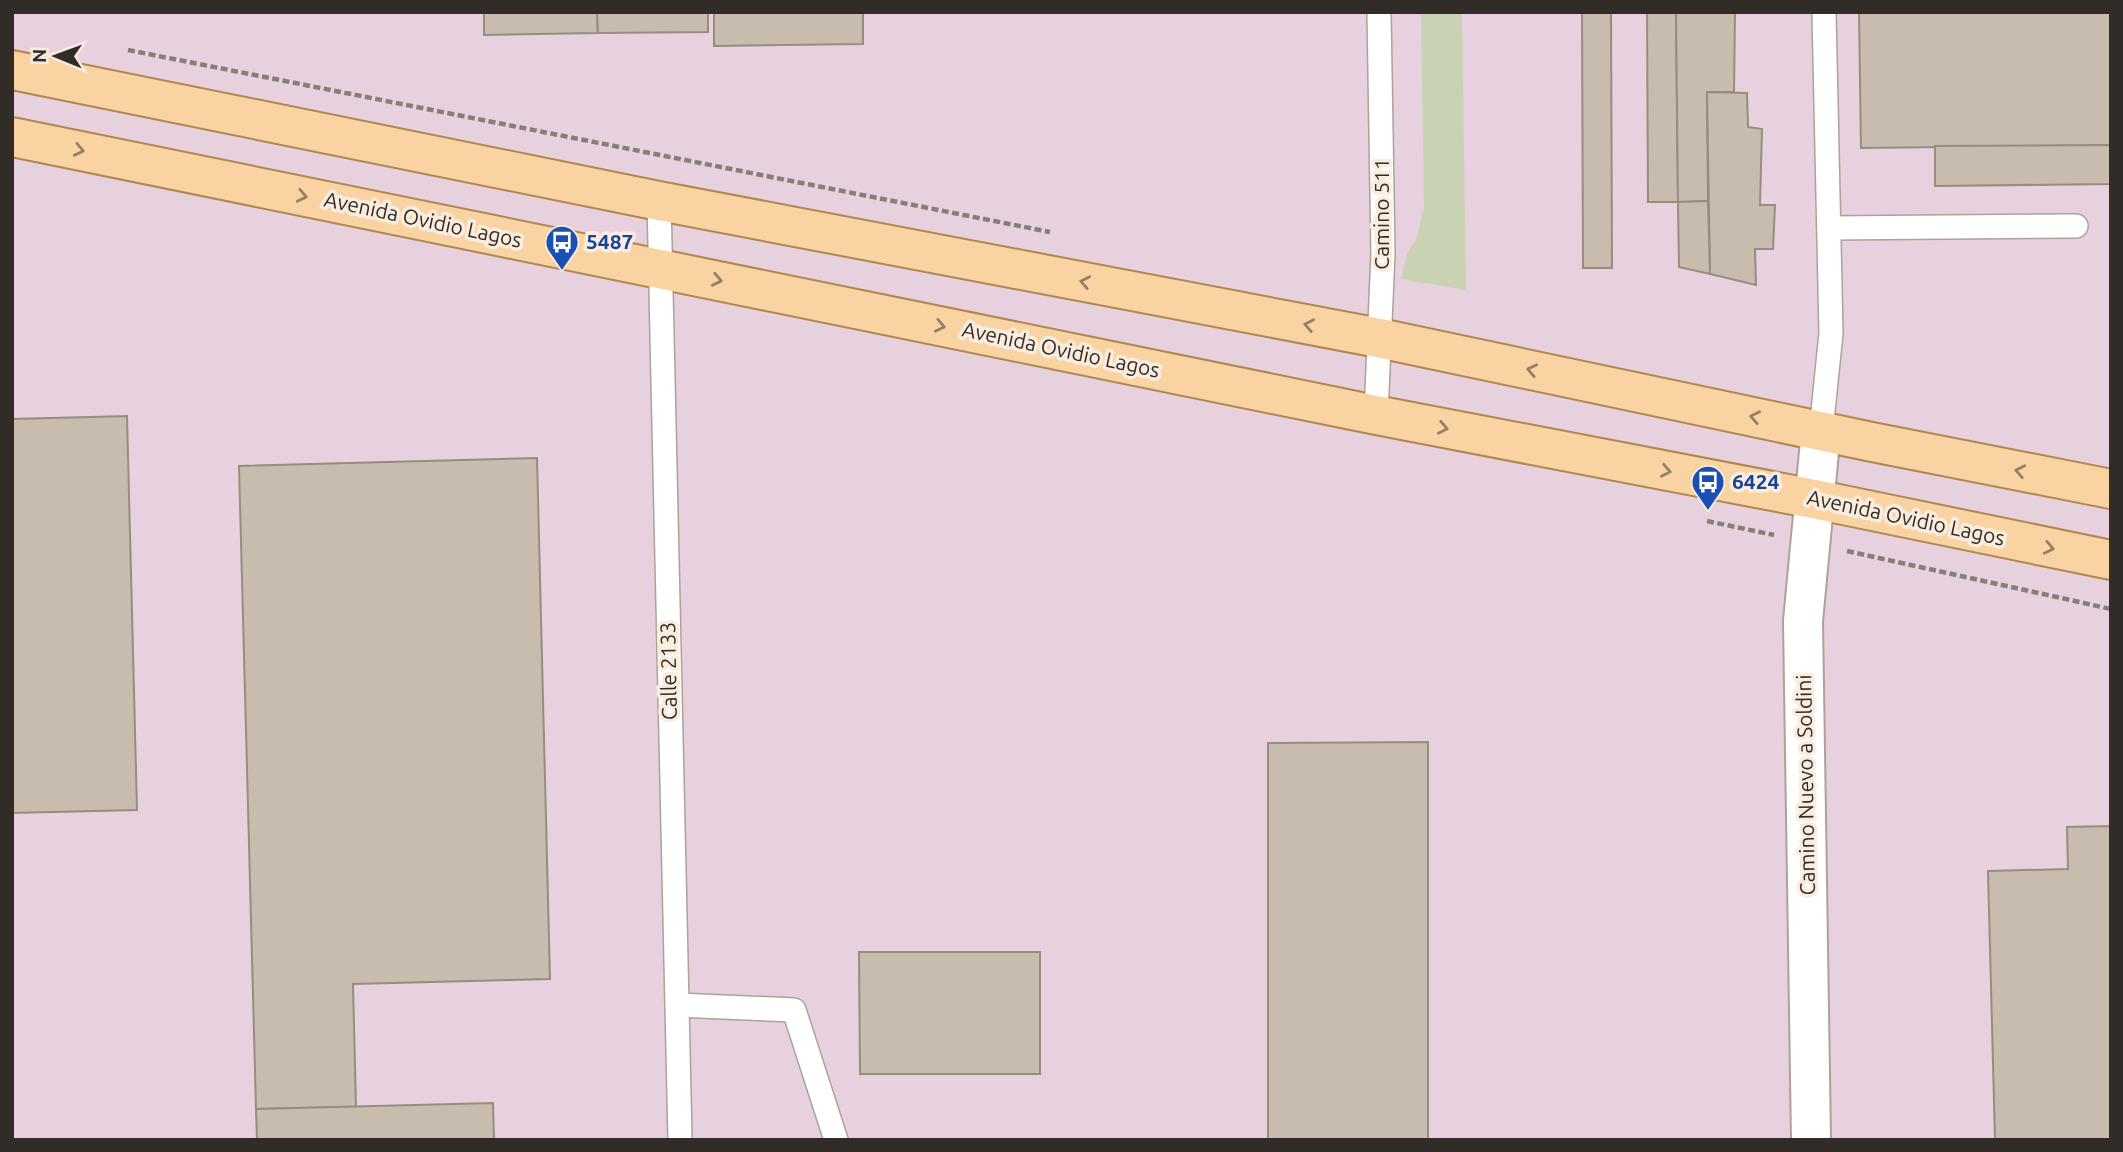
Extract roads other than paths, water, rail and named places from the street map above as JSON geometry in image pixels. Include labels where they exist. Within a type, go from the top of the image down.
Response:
[{"type":"main road","points":[[12,69],[659,201],[1379,338],[2111,489]]},
{"type":"main road","name":"Avenida Ovidio Lagos","points":[[12,137],[1376,415],[1814,499],[2111,560]]},
{"type":"street","name":"Camino Nuevo a Soldini","points":[[1811,1140],[1803,621],[1821,431]]},
{"type":"lane","name":"Camino 511","points":[[1376,415],[1383,253],[1379,12]]},
{"type":"lane","points":[[1821,431],[1831,332],[1824,12]]},
{"type":"lane","name":"Calle 2133","points":[[659,201],[680,1140]]},
{"type":"lane","points":[[1829,228],[2076,226]]},
{"type":"lane","points":[[677,1005],[794,1010],[836,1140]]},
{"type":"place","name":"5487","points":[[562,272]]},
{"type":"place","name":"6424","points":[[1708,512]]}]
